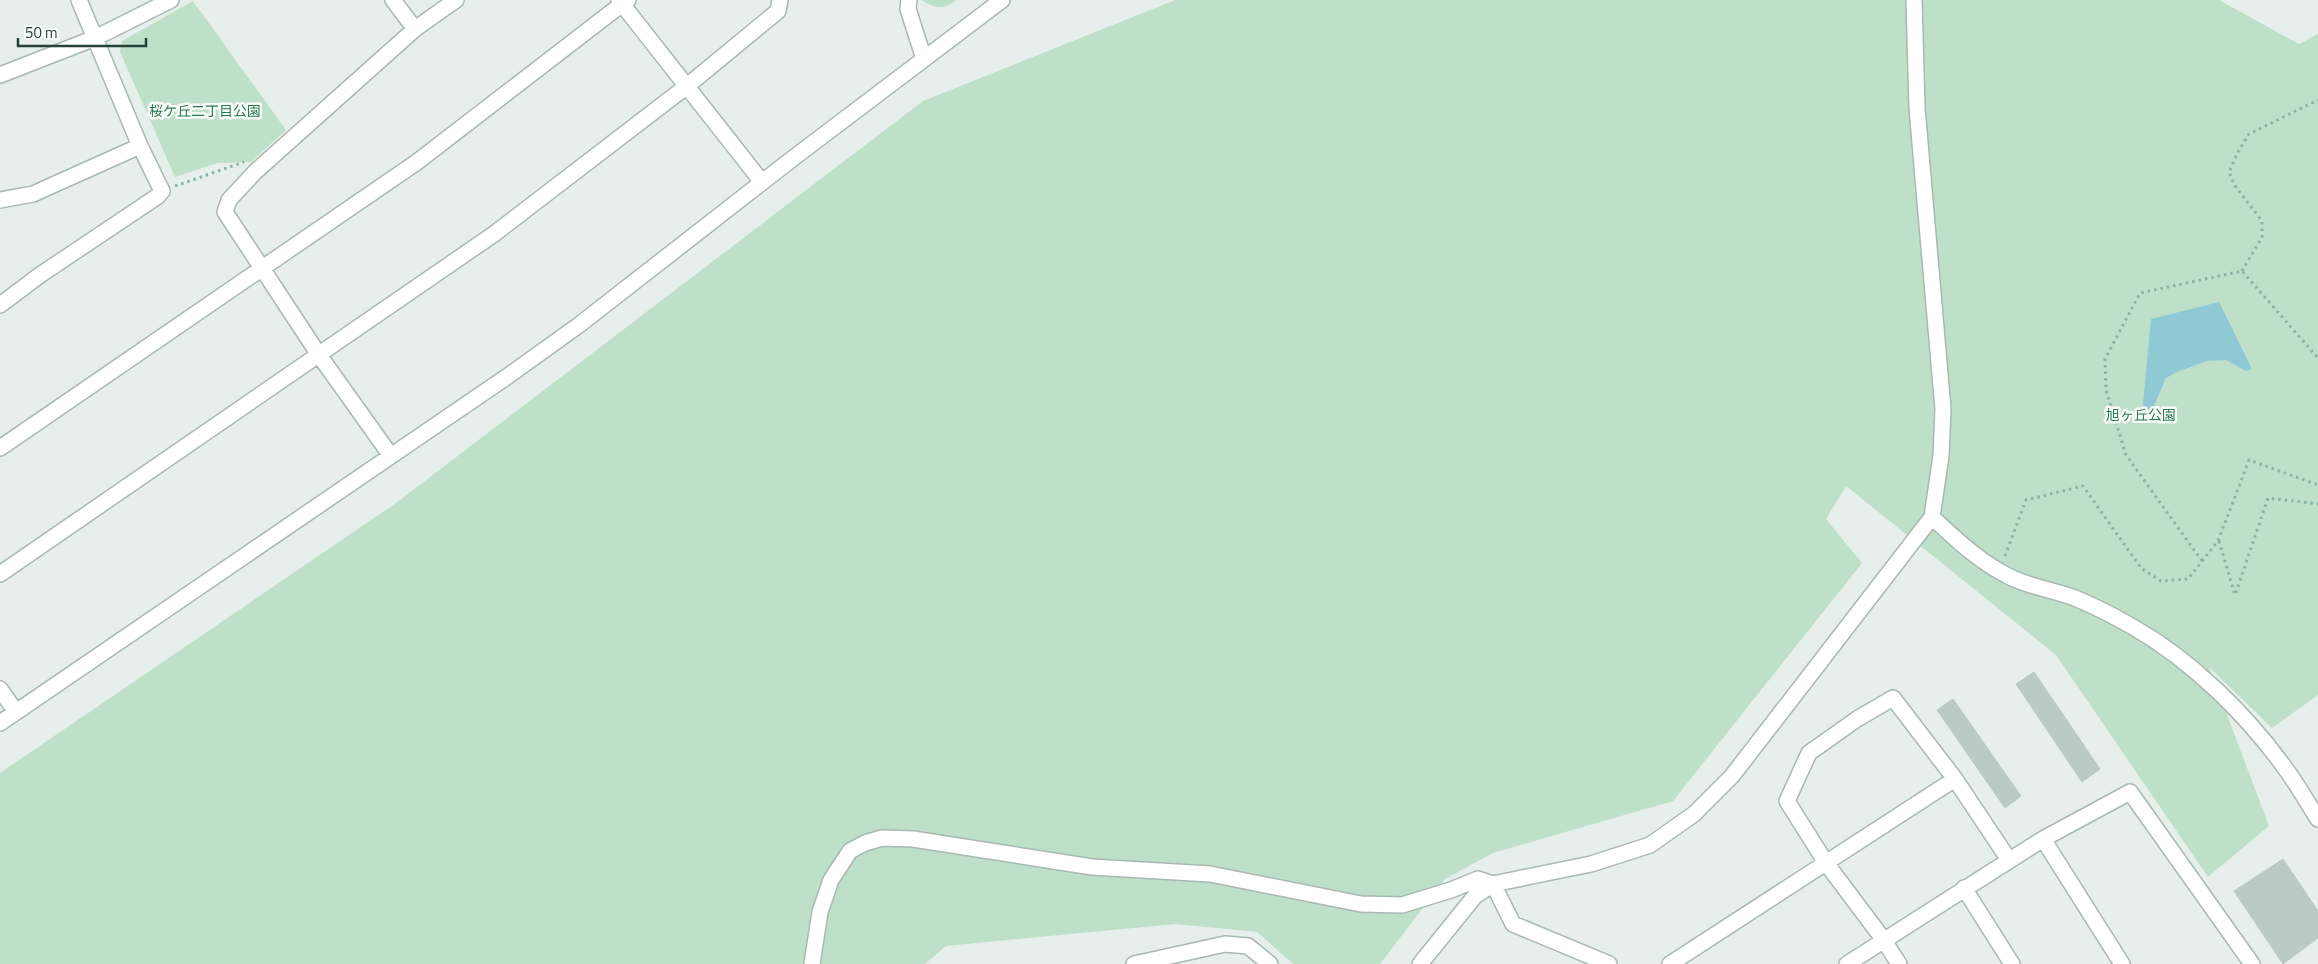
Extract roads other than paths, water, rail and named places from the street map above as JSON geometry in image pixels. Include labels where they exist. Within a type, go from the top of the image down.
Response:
[{"type":"street","points":[[0,306],[40,275],[158,196],[162,191],[140,146],[79,0]]},
{"type":"street","points":[[0,76],[95,38],[171,0]]},
{"type":"street","points":[[393,0],[414,29]]},
{"type":"street","points":[[390,456],[319,355],[225,212],[229,200],[255,172],[414,29],[456,0]]},
{"type":"street","points":[[0,574],[494,234],[687,86],[778,12],[780,0]]},
{"type":"street","points":[[909,0],[908,9],[924,59]]},
{"type":"street","points":[[0,723],[579,325],[762,182],[1002,0]]},
{"type":"street","points":[[1422,963],[1476,896],[1493,884],[1591,864],[1650,845],[1694,814],[1732,776],[1932,517],[1941,456],[1943,408],[1917,108],[1914,0]]},
{"type":"street","points":[[0,448],[416,162],[623,1],[762,182]]},
{"type":"street","points":[[0,200],[33,194],[140,146]]},
{"type":"street","points":[[1932,517],[1975,557],[2011,578],[2074,598],[2133,627],[2174,653],[2206,680],[2251,727],[2285,768],[2318,819]]},
{"type":"street","points":[[0,689],[16,712]]},
{"type":"street","points":[[1899,964],[1883,939],[1826,863],[1787,801],[1809,753],[1857,719],[1893,698],[1955,779],[2009,860]]},
{"type":"street","points":[[1670,964],[1955,779]]},
{"type":"street","points":[[1847,964],[1883,939],[2042,839],[2130,792],[2252,964]]},
{"type":"street","points":[[812,964],[820,912],[831,880],[850,852],[865,843],[882,838],[913,839],[1092,867],[1210,874],[1361,904],[1402,905],[1451,890],[1478,879],[1493,884],[1513,924],[1609,964]]},
{"type":"street","points":[[2042,839],[2122,964]]},
{"type":"street","points":[[1964,888],[2012,964]]},
{"type":"street","points":[[1134,964],[1225,944],[1248,946],[1270,964]]},
{"type":"water","points":[[2219,302],[2252,369],[2246,371],[2226,360],[2207,361],[2177,372],[2166,378],[2151,413],[2142,414],[2151,319]]},
{"type":"park label","name":"桜ケ丘二丁目公園","points":[[205,110]]},
{"type":"park label","name":"旭ヶ丘公園","points":[[2141,414]]}]
